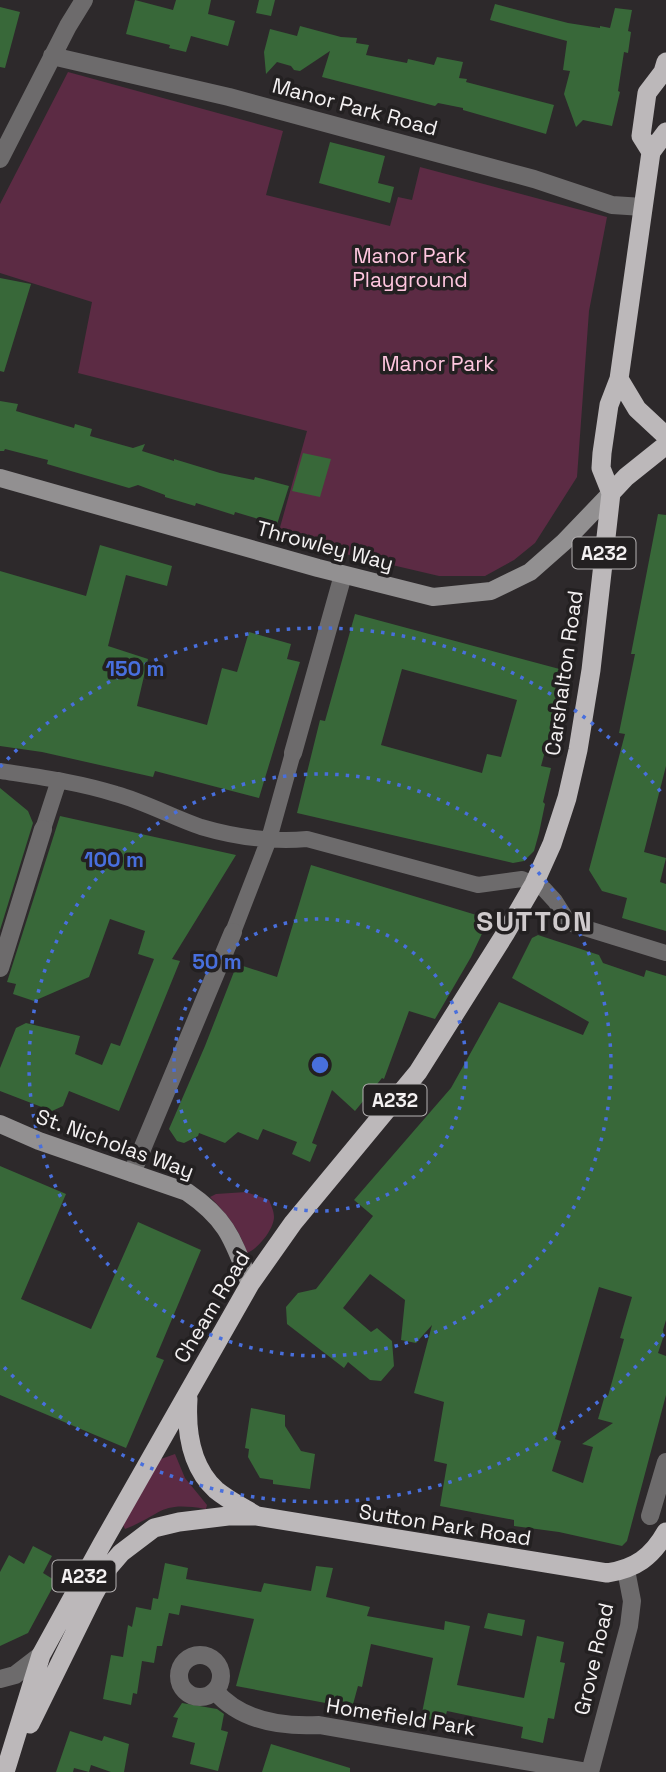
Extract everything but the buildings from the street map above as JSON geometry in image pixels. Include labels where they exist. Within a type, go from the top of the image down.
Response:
[{"type":"highway","name":"Carshalton Road","points":[[651,152],[641,136],[643,115],[647,93],[665,71]]},
{"type":"highway","name":"Carshalton Road","points":[[523,904],[556,833],[578,750],[591,670],[611,493],[601,468],[602,453],[609,405],[619,379],[651,152],[666,132]]},
{"type":"highway","points":[[619,379],[637,409],[666,436]]},
{"type":"highway","points":[[611,493],[626,477],[666,445]]},
{"type":"highway","name":"Cheam Road","points":[[5,1772],[41,1655],[250,1284],[293,1223],[418,1072],[523,904]]},
{"type":"highway","name":"Sutton Park Road","points":[[189,1391],[186,1423],[190,1442],[204,1476],[216,1490],[257,1516]]},
{"type":"highway","name":"Sutton Park Road","points":[[121,1553],[154,1528],[228,1516],[257,1516],[585,1571],[607,1573],[626,1570]]},
{"type":"highway","points":[[626,1570],[653,1553],[666,1532]]},
{"type":"highway","name":"Cheam Road","points":[[5,1772],[88,1604],[109,1567],[121,1553]]},
{"type":"main road","name":"Throwley Way","points":[[0,478],[343,575],[433,597],[491,591],[541,564],[611,493]]},
{"type":"main road","name":"St. Nicholas Way","points":[[0,1124],[187,1192],[206,1205],[230,1234],[250,1284]]},
{"type":"street","points":[[0,159],[52,56],[85,0]]},
{"type":"street","name":"Manor Park Road","points":[[52,56],[229,97],[534,179],[612,205],[643,207]]},
{"type":"street","points":[[132,1173],[269,839],[343,575]]},
{"type":"street","points":[[0,771],[59,780],[118,794],[228,834],[281,841],[307,839],[478,885],[514,879],[534,884],[544,889],[555,901],[569,923],[666,953]]},
{"type":"street","points":[[0,968],[59,780]]},
{"type":"street","points":[[650,1516],[666,1462]]},
{"type":"street","name":"Grove Road","points":[[589,1772],[629,1626],[632,1601],[626,1570]]},
{"type":"street","points":[[0,1679],[15,1675],[41,1655]]},
{"type":"street","name":"Homefield Park","points":[[215,1691],[225,1703],[263,1721],[302,1726],[319,1725],[589,1772]]},
{"type":"green space","name":"Manor Park","points":[[68,72],[283,131],[266,195],[390,226],[398,197],[412,200],[420,167],[607,217],[589,311],[577,477],[535,543],[514,560],[485,576],[439,576],[277,538],[307,431],[78,373],[92,302],[0,273],[0,204]]},
{"type":"green space","points":[[246,1192],[269,1200],[274,1217],[265,1238],[247,1253],[232,1223],[210,1197],[216,1194]]},
{"type":"green space","points":[[175,1454],[185,1478],[207,1505],[206,1509],[170,1508],[125,1529],[123,1525],[161,1459]]},
{"type":"district","name":"SUTTON","points":[[535,921]]},
{"type":"park label","name":"Manor Park Playground","points":[[410,268]]}]
